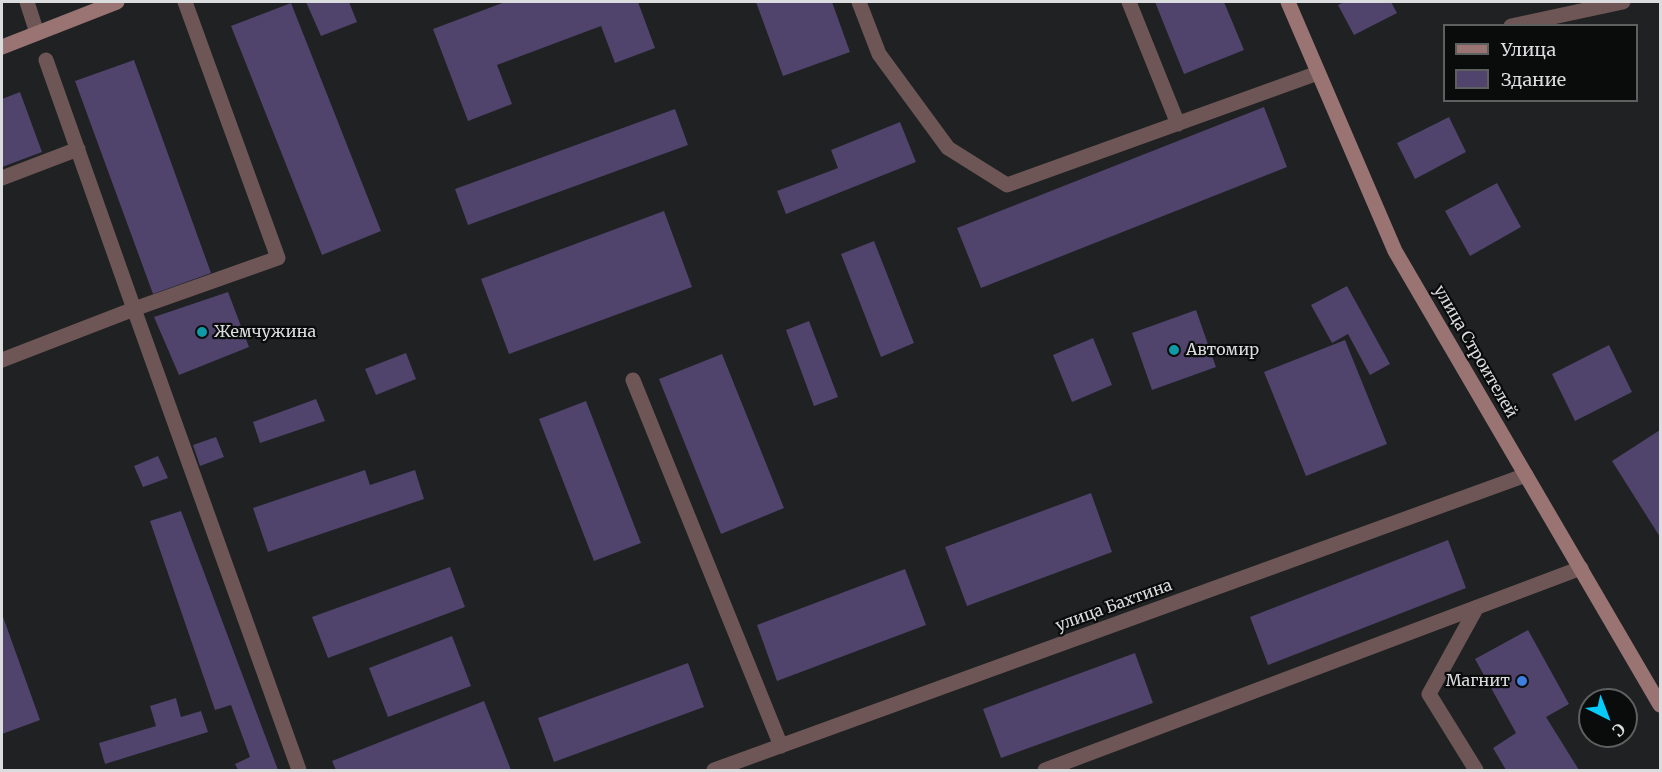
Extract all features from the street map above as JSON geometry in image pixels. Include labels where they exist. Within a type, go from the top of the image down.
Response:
[{"type":"main road","points":[[2,47],[117,2]]},
{"type":"main road","name":"улица Строителей","points":[[1288,2],[1395,251],[1660,705]]},
{"type":"street","points":[[27,2],[37,33]]},
{"type":"street","points":[[2,360],[134,309],[278,258],[185,2]]},
{"type":"street","points":[[859,2],[879,54],[948,148],[1007,185],[1318,72]]},
{"type":"street","points":[[1129,2],[1178,124]]},
{"type":"street","points":[[1520,24],[1623,2]]},
{"type":"street","points":[[46,60],[299,771]]},
{"type":"street","points":[[2,178],[78,149]]},
{"type":"street","points":[[633,380],[781,746]]},
{"type":"street","name":"улица Бахтина","points":[[714,771],[1526,475]]},
{"type":"street","points":[[1045,771],[1581,568]]},
{"type":"street","points":[[1476,771],[1430,694],[1477,607]]},
{"type":"building","points":[[306,2],[349,2],[357,22],[321,36]]},
{"type":"building","points":[[505,2],[638,2],[655,48],[615,63],[601,26],[497,65],[512,104],[468,121],[433,29]]},
{"type":"building","points":[[756,2],[832,2],[850,52],[783,76]]},
{"type":"building","points":[[1155,2],[1224,2],[1244,50],[1184,74]]},
{"type":"building","points":[[1344,2],[1391,2],[1397,13],[1354,35],[1338,5]]},
{"type":"building","points":[[291,3],[381,231],[322,255],[231,26]]},
{"type":"building","points":[[134,60],[211,273],[153,294],[75,81]]},
{"type":"building","points":[[20,92],[42,152],[2,167],[2,99]]},
{"type":"building","points":[[1264,107],[1287,167],[981,288],[957,228]]},
{"type":"building","points":[[675,109],[688,145],[468,225],[455,189]]},
{"type":"building","points":[[1449,117],[1466,152],[1415,179],[1397,143]]},
{"type":"building","points":[[900,122],[916,162],[786,214],[777,191],[838,168],[831,150]]},
{"type":"building","points":[[1497,183],[1521,227],[1470,256],[1445,211]]},
{"type":"building","points":[[664,211],[692,287],[509,354],[481,279]]},
{"type":"building","points":[[874,241],[914,343],[881,357],[841,254]]},
{"type":"building","points":[[1347,286],[1390,364],[1370,375],[1348,334],[1332,343],[1311,305]]},
{"type":"building","name":"Жемчужина","points":[[228,292],[249,347],[179,375],[154,317]]},
{"type":"building","name":"Автомир","points":[[1196,310],[1216,367],[1152,390],[1132,333]]},
{"type":"building","points":[[809,321],[838,397],[814,406],[786,330]]},
{"type":"building","points":[[1093,338],[1112,385],[1072,402],[1053,355]]},
{"type":"building","points":[[1345,340],[1387,444],[1306,476],[1264,372]]},
{"type":"building","points":[[1609,345],[1632,392],[1575,421],[1552,374]]},
{"type":"building","points":[[406,353],[416,379],[376,395],[365,369]]},
{"type":"building","points":[[722,354],[784,508],[721,534],[659,379]]},
{"type":"building","points":[[316,399],[325,421],[260,443],[253,422]]},
{"type":"building","points":[[586,401],[641,543],[594,561],[539,419]]},
{"type":"building","points":[[1660,430],[1660,537],[1612,461]]},
{"type":"building","points":[[216,437],[224,457],[200,466],[193,445]]},
{"type":"building","points":[[158,456],[168,478],[143,487],[134,466]]},
{"type":"building","points":[[365,470],[370,485],[415,470],[424,499],[268,552],[253,508]]},
{"type":"building","points":[[1091,493],[1112,552],[967,606],[945,547]]},
{"type":"building","points":[[181,511],[278,770],[238,770],[235,764],[250,757],[231,705],[215,710],[150,521]]},
{"type":"building","points":[[1448,540],[1466,588],[1268,665],[1250,617]]},
{"type":"building","points":[[450,567],[465,607],[328,658],[312,617]]},
{"type":"building","points":[[905,569],[926,625],[777,681],[757,625]]},
{"type":"building","points":[[2,614],[40,720],[2,734]]},
{"type":"building","name":"Магнит","points":[[1528,630],[1569,704],[1546,717],[1579,770],[1506,770],[1493,748],[1516,733],[1475,659]]},
{"type":"building","points":[[452,636],[471,686],[388,717],[369,668]]},
{"type":"building","points":[[1135,653],[1153,703],[1001,758],[983,709]]},
{"type":"building","points":[[688,663],[704,707],[554,762],[538,718]]},
{"type":"building","points":[[176,698],[181,717],[201,711],[208,732],[105,764],[99,743],[156,726],[150,706]]},
{"type":"building","points":[[484,701],[511,770],[336,770],[332,761]]},
{"type":"place","name":"Жемчужина","points":[[202,332]]},
{"type":"place","name":"Автомир","points":[[1174,350]]},
{"type":"place","name":"Магнит","points":[[1522,681]]}]
